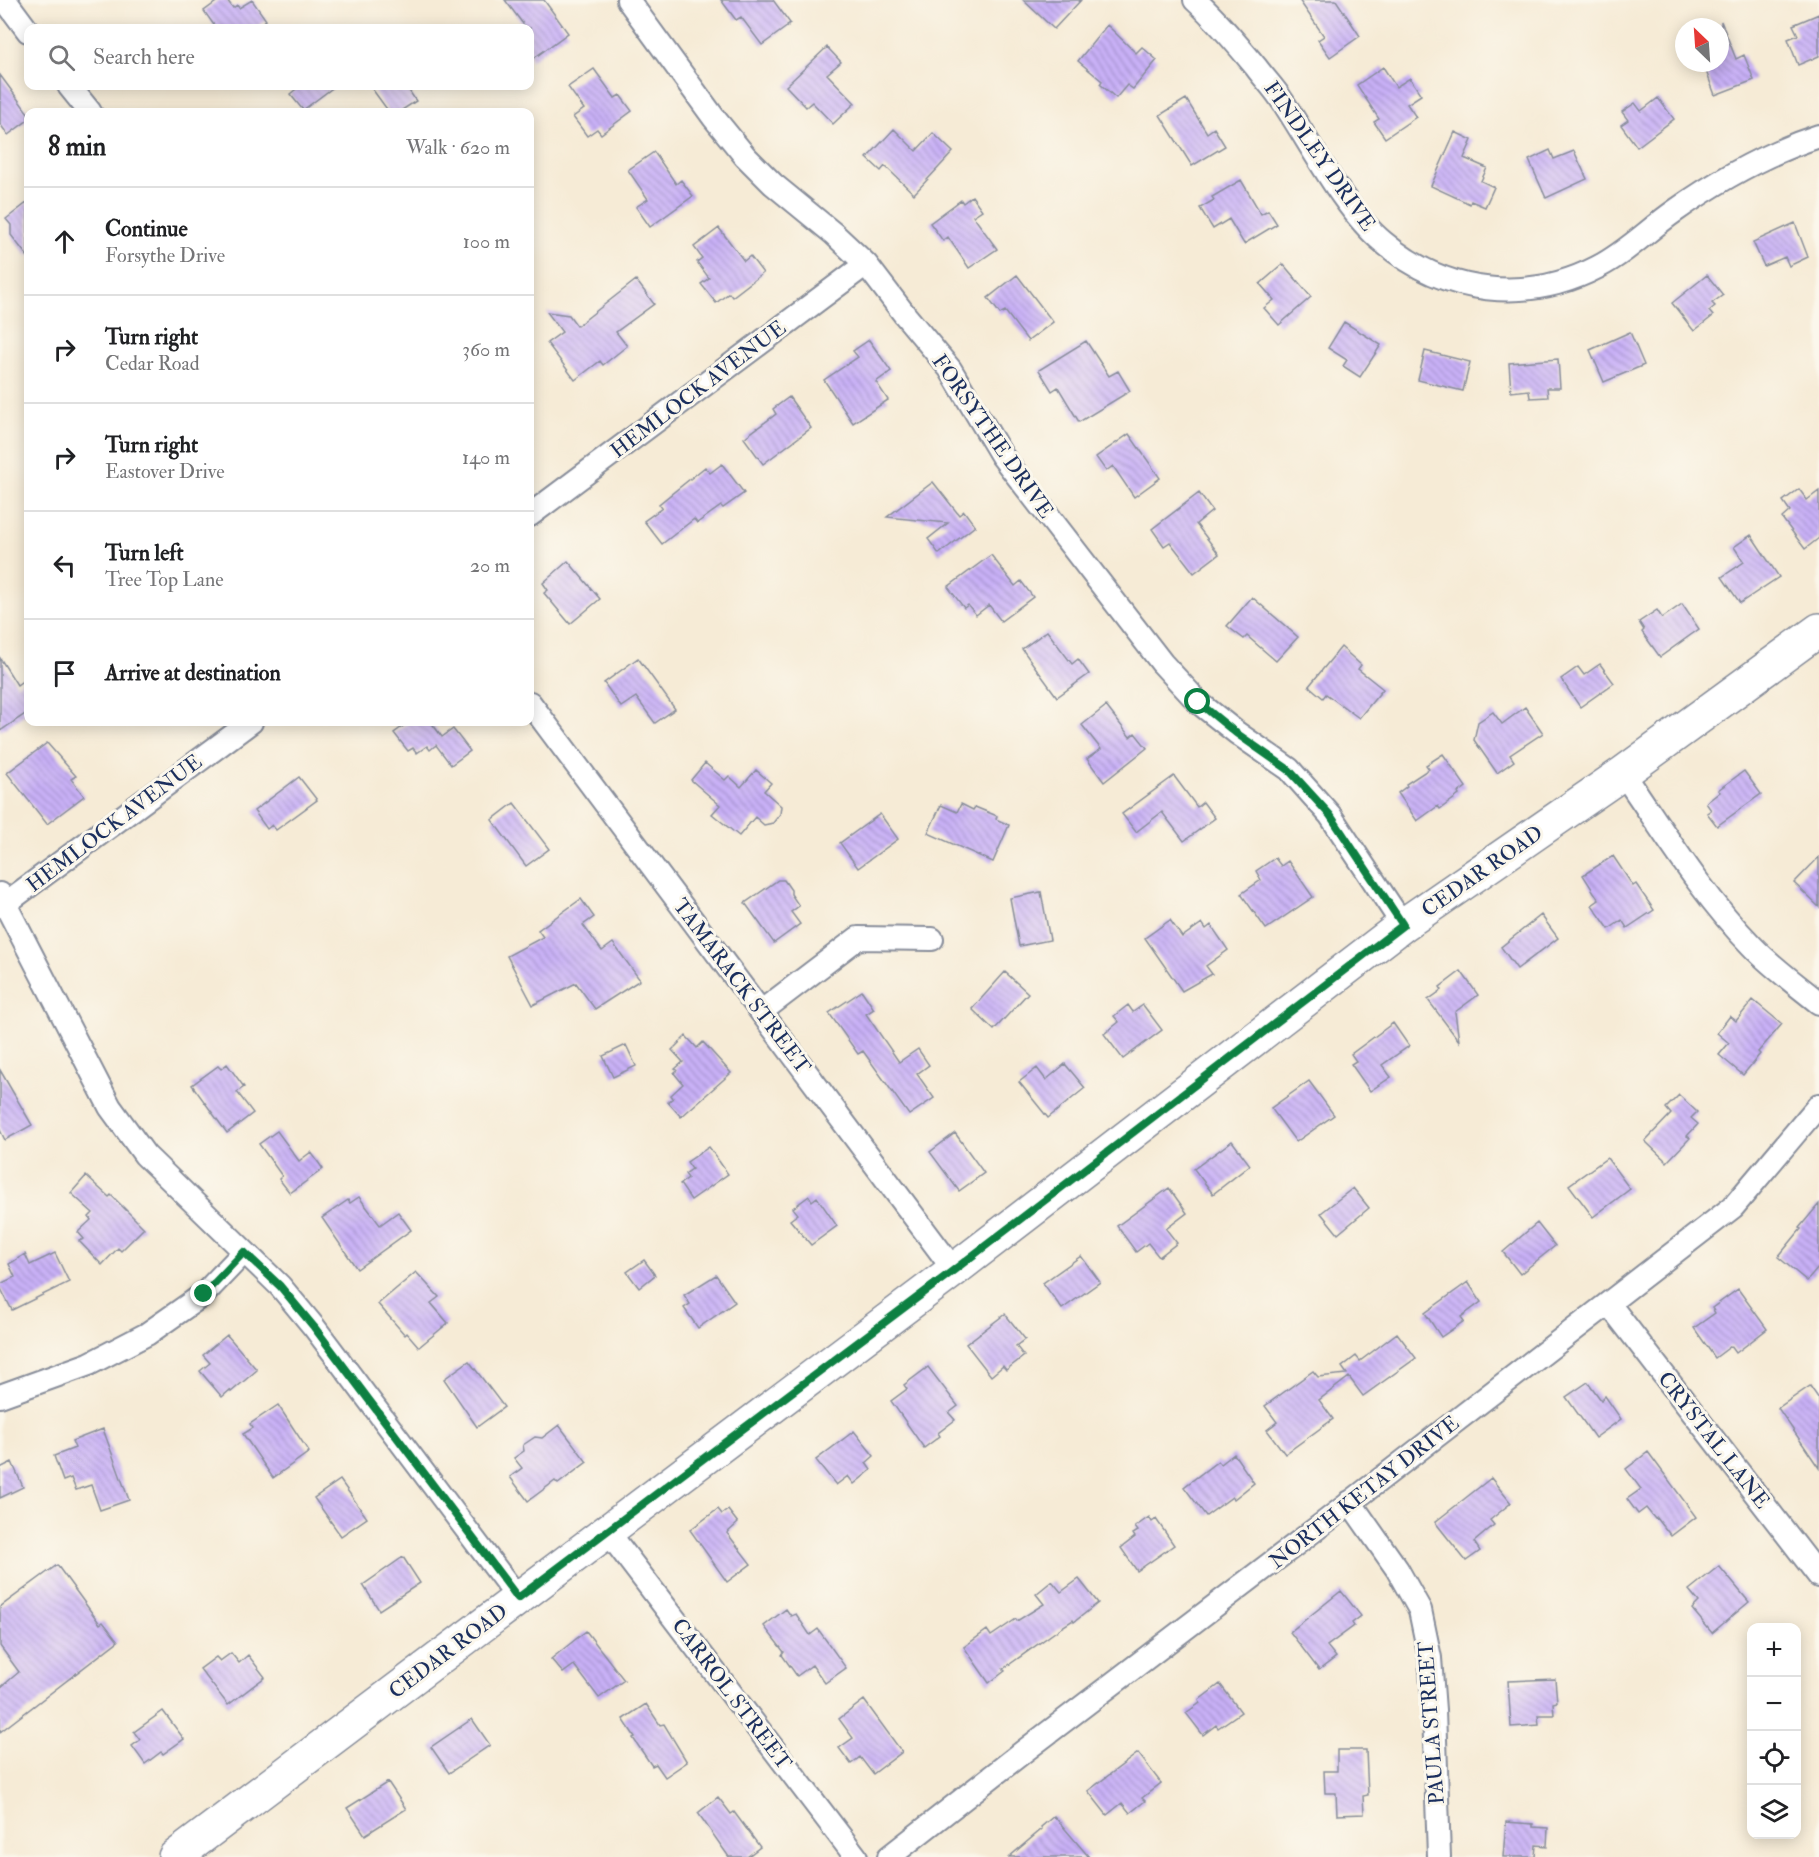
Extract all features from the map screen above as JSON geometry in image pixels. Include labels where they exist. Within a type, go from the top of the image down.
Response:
[{"type":"street","points":[[5,0],[24,26]]},
{"type":"street","name":"FORSYTHE DRIVE","points":[[629,0],[714,118],[745,156],[773,184],[834,234],[866,264],[950,369],[1002,456],[1162,663],[1198,702],[1236,733],[1289,770],[1330,815],[1403,925]]},
{"type":"street","name":"FINDLEY DRIVE","points":[[1210,4],[1279,96],[1356,214],[1383,242],[1412,263],[1454,283],[1498,290],[1532,289],[1564,282],[1599,266],[1633,245],[1673,212],[1723,178],[1760,159],[1819,136]]},
{"type":"street","points":[[72,90],[87,108]]},
{"type":"street","name":"HEMLOCK AVENUE","points":[[534,512],[866,264]]},
{"type":"street","name":"CEDAR ROAD","points":[[175,1857],[954,1270],[1403,925],[1623,773],[1819,630]]},
{"type":"street","name":"TAMARACK STREET","points":[[534,708],[954,1270]]},
{"type":"street","name":"HEMLOCK AVENUE","points":[[3,898],[245,726]]},
{"type":"street","points":[[1623,773],[1720,910],[1754,948],[1819,1003]]},
{"type":"street","points":[[3,898],[110,1107],[145,1155],[280,1286],[314,1327],[518,1598]]},
{"type":"street","points":[[762,1011],[858,938],[932,939]]},
{"type":"street","name":"NORTH KETAY DRIVE","points":[[889,1857],[1733,1207],[1819,1105]]},
{"type":"street","points":[[0,1396],[89,1364],[147,1334],[204,1294],[244,1252]]},
{"type":"street","name":"CRYSTAL LANE","points":[[1609,1304],[1819,1576]]},
{"type":"street","name":"PAULA STREET","points":[[1350,1502],[1397,1569],[1420,1610],[1430,1658],[1434,1710],[1439,1857]]},
{"type":"street","name":"CARROL STREET","points":[[608,1532],[856,1857]]},
{"type":"building","points":[[219,0],[227,0],[233,8],[237,5],[239,8],[252,0],[266,20],[260,24],[213,24],[204,11]]},
{"type":"building","points":[[505,0],[544,0],[568,33],[534,58],[534,24],[523,24]]},
{"type":"building","points":[[721,0],[773,0],[790,23],[762,45],[741,17],[736,20]]},
{"type":"building","points":[[1023,0],[1081,0],[1054,29]]},
{"type":"building","points":[[1299,0],[1336,0],[1360,36],[1330,57],[1318,40],[1324,36]]},
{"type":"building","points":[[1819,14],[1819,56],[1798,65],[1788,39],[1798,35],[1793,25]]},
{"type":"building","points":[[1107,25],[1136,53],[1142,47],[1157,60],[1133,89],[1127,85],[1116,98],[1100,84],[1102,81],[1078,61]]},
{"type":"building","points":[[1729,41],[1736,59],[1744,55],[1754,80],[1715,95],[1706,72],[1729,72]]},
{"type":"building","points":[[827,47],[841,62],[827,74],[855,103],[833,124],[812,102],[806,107],[786,86]]},
{"type":"building","points":[[1383,67],[1396,87],[1410,78],[1421,95],[1407,104],[1416,117],[1385,138],[1374,122],[1379,119],[1357,85]]},
{"type":"building","points":[[594,69],[615,98],[620,95],[632,111],[601,134],[597,129],[587,136],[573,117],[584,109],[568,87]]},
{"type":"building","points":[[0,75],[24,108],[24,123],[8,135],[0,124]]},
{"type":"building","points":[[295,90],[330,90],[306,108],[301,108],[290,94]]},
{"type":"building","points":[[373,90],[409,90],[416,101],[405,108],[386,108]]},
{"type":"building","points":[[1658,98],[1674,119],[1637,147],[1621,125],[1628,120],[1622,112],[1635,103],[1641,111]]},
{"type":"building","points":[[1186,99],[1207,133],[1214,128],[1225,146],[1192,166],[1160,115]]},
{"type":"building","points":[[894,129],[916,151],[933,133],[953,152],[914,194],[885,166],[881,171],[867,158]]},
{"type":"building","points":[[1455,132],[1472,140],[1464,158],[1487,168],[1481,181],[1494,187],[1485,207],[1471,201],[1470,204],[1431,186]]},
{"type":"building","points":[[1550,150],[1554,159],[1574,151],[1587,179],[1546,198],[1529,160]]},
{"type":"building","points":[[654,152],[676,184],[681,180],[693,196],[650,227],[636,207],[648,199],[628,170]]},
{"type":"building","points":[[1241,180],[1261,214],[1268,210],[1277,224],[1244,244],[1229,219],[1213,229],[1200,208],[1214,200],[1212,197]]},
{"type":"building","points":[[972,196],[982,210],[973,216],[997,249],[969,268],[948,237],[943,241],[930,223],[961,200],[963,203]]},
{"type":"building","points":[[24,205],[24,252],[11,235],[11,225],[6,219]]},
{"type":"building","points":[[1795,223],[1808,257],[1789,266],[1785,257],[1764,266],[1753,242]]},
{"type":"building","points":[[719,228],[744,261],[750,256],[763,273],[732,297],[729,293],[716,303],[701,284],[709,278],[697,262],[702,258],[694,247]]},
{"type":"building","points":[[1283,264],[1311,297],[1279,325],[1264,308],[1274,300],[1260,284]]},
{"type":"building","points":[[1017,275],[1053,322],[1028,341],[1005,311],[1000,314],[988,298]]},
{"type":"building","points":[[1707,275],[1723,295],[1712,303],[1715,306],[1709,311],[1713,316],[1694,331],[1672,303]]},
{"type":"building","points":[[636,280],[654,304],[616,332],[627,346],[603,365],[600,361],[575,380],[547,343],[562,332],[547,312],[569,315],[577,326]]},
{"type":"building","points":[[1344,322],[1381,345],[1360,377],[1343,366],[1347,360],[1328,348]]},
{"type":"building","points":[[1630,332],[1644,365],[1604,382],[1590,350]]},
{"type":"building","points":[[869,340],[891,371],[876,382],[888,400],[853,423],[824,380],[858,357],[853,351]]},
{"type":"building","points":[[1086,341],[1109,376],[1118,371],[1130,391],[1079,422],[1058,387],[1052,391],[1039,370]]},
{"type":"building","points":[[1425,351],[1470,362],[1463,391],[1418,380]]},
{"type":"building","points":[[1558,359],[1560,388],[1547,388],[1548,397],[1530,398],[1529,390],[1511,392],[1509,363]]},
{"type":"building","points":[[789,397],[811,428],[763,464],[744,438],[776,414],[773,409]]},
{"type":"building","points":[[1129,434],[1160,478],[1134,497],[1113,466],[1106,471],[1096,457]]},
{"type":"building","points":[[722,464],[744,493],[697,523],[694,519],[662,544],[644,521],[662,508],[659,504],[705,467],[710,473]]},
{"type":"building","points":[[933,482],[959,515],[964,511],[975,526],[939,554],[928,539],[948,523],[887,517]]},
{"type":"building","points":[[1799,489],[1807,500],[1819,491],[1819,538],[1805,549],[1782,518],[1790,511],[1783,501]]},
{"type":"building","points":[[1199,493],[1212,511],[1196,524],[1219,554],[1194,573],[1170,542],[1164,546],[1152,529]]},
{"type":"building","points":[[1751,535],[1779,577],[1740,603],[1722,577],[1744,562],[1734,547]]},
{"type":"building","points":[[991,555],[1015,586],[1021,581],[1033,597],[1001,621],[989,605],[976,615],[968,605],[964,608],[948,587]]},
{"type":"building","points":[[568,561],[600,599],[570,624],[544,593],[548,590],[543,583]]},
{"type":"building","points":[[1252,597],[1298,637],[1276,661],[1247,636],[1244,639],[1227,626]]},
{"type":"building","points":[[1682,604],[1699,629],[1660,657],[1642,632],[1644,630],[1639,622],[1657,610],[1662,618]]},
{"type":"building","points":[[1047,631],[1072,664],[1078,659],[1089,674],[1057,697],[1022,649]]},
{"type":"building","points":[[1341,647],[1361,665],[1358,669],[1383,689],[1359,718],[1326,694],[1323,698],[1309,686]]},
{"type":"building","points":[[0,658],[17,685],[24,680],[24,715],[0,731]]},
{"type":"building","points":[[638,658],[675,709],[655,723],[636,697],[621,707],[604,683]]},
{"type":"building","points":[[1600,664],[1614,683],[1580,707],[1561,679],[1578,667],[1584,675]]},
{"type":"building","points":[[1106,706],[1130,737],[1135,733],[1147,748],[1104,782],[1087,759],[1101,749],[1082,725]]},
{"type":"building","points":[[1525,707],[1543,733],[1510,755],[1514,761],[1497,773],[1474,740],[1478,722],[1493,712],[1502,724]]},
{"type":"building","points":[[404,726],[434,726],[442,737],[453,729],[470,751],[451,765],[436,745],[430,750],[427,746],[417,753],[413,748],[408,751],[394,733]]},
{"type":"building","points":[[47,743],[76,776],[71,779],[84,796],[47,824],[7,773]]},
{"type":"building","points":[[1443,754],[1466,787],[1440,809],[1438,806],[1417,821],[1398,793],[1407,786],[1406,784],[1429,769],[1426,765]]},
{"type":"building","points":[[705,763],[725,780],[729,776],[741,787],[756,770],[771,783],[764,791],[781,806],[780,814],[773,823],[764,825],[755,817],[739,836],[712,814],[720,805],[691,780]]},
{"type":"building","points":[[1744,771],[1761,794],[1717,826],[1707,813],[1711,810],[1706,803],[1720,792],[1718,790]]},
{"type":"building","points":[[1174,776],[1197,807],[1203,802],[1215,818],[1184,841],[1162,812],[1136,832],[1122,814]]},
{"type":"building","points":[[299,777],[317,800],[276,830],[272,825],[267,829],[254,811]]},
{"type":"building","points":[[514,803],[549,849],[526,866],[492,820]]},
{"type":"building","points":[[961,804],[973,810],[975,807],[997,816],[996,819],[1009,825],[993,862],[928,833],[941,805],[957,812]]},
{"type":"building","points":[[880,814],[898,839],[858,868],[840,843]]},
{"type":"building","points":[[1613,856],[1633,886],[1636,884],[1654,910],[1627,928],[1622,920],[1609,929],[1592,905],[1599,900],[1583,875]]},
{"type":"building","points":[[1819,857],[1819,907],[1794,883]]},
{"type":"building","points":[[1275,858],[1281,866],[1288,861],[1313,897],[1266,929],[1241,894],[1261,880],[1256,871]]},
{"type":"building","points":[[778,880],[784,880],[799,906],[791,912],[800,924],[774,943],[745,903]]},
{"type":"building","points":[[1041,892],[1050,940],[1019,946],[1010,898]]},
{"type":"building","points":[[581,899],[594,917],[583,925],[602,951],[613,943],[640,980],[595,1009],[576,983],[533,1005],[507,956],[543,937],[538,930]]},
{"type":"building","points":[[1541,915],[1558,938],[1517,969],[1501,947]]},
{"type":"building","points":[[1170,920],[1182,937],[1202,923],[1206,929],[1211,925],[1228,950],[1206,966],[1212,974],[1182,991],[1145,938]]},
{"type":"building","points":[[1461,971],[1478,995],[1455,1012],[1459,1041],[1428,1000],[1442,990],[1440,987]]},
{"type":"building","points":[[1005,972],[1028,993],[994,1030],[972,1009]]},
{"type":"building","points":[[862,991],[874,1009],[866,1014],[899,1062],[918,1049],[929,1065],[917,1074],[934,1098],[909,1115],[863,1051],[858,1054],[829,1013]]},
{"type":"building","points":[[1753,1000],[1782,1024],[1758,1052],[1760,1054],[1743,1075],[1719,1055],[1729,1043],[1717,1033],[1730,1016],[1736,1021]]},
{"type":"building","points":[[1128,1005],[1133,1012],[1143,1005],[1162,1030],[1123,1059],[1104,1034],[1119,1022],[1114,1016]]},
{"type":"building","points":[[1393,1023],[1409,1046],[1382,1065],[1391,1077],[1370,1091],[1351,1064],[1356,1061],[1351,1054]]},
{"type":"building","points":[[686,1036],[697,1048],[703,1042],[731,1073],[681,1117],[668,1102],[673,1098],[671,1095],[683,1084],[674,1073],[683,1062],[672,1050]]},
{"type":"building","points":[[626,1045],[636,1066],[613,1077],[603,1056]]},
{"type":"building","points":[[227,1064],[244,1087],[237,1092],[253,1113],[227,1133],[192,1085],[218,1066],[221,1069]]},
{"type":"building","points":[[1065,1064],[1085,1088],[1048,1118],[1019,1082],[1037,1068],[1046,1080]]},
{"type":"building","points":[[0,1070],[32,1125],[5,1140],[0,1130]]},
{"type":"building","points":[[1309,1081],[1334,1115],[1296,1142],[1271,1108]]},
{"type":"building","points":[[1679,1095],[1697,1112],[1691,1118],[1698,1124],[1687,1136],[1690,1138],[1667,1162],[1645,1141],[1671,1114],[1666,1108]]},
{"type":"building","points":[[277,1131],[299,1161],[311,1152],[323,1169],[290,1193],[279,1179],[282,1176],[259,1144]]},
{"type":"building","points":[[955,1133],[984,1173],[959,1191],[930,1152]]},
{"type":"building","points":[[1232,1141],[1250,1165],[1213,1194],[1194,1169]]},
{"type":"building","points":[[709,1147],[728,1174],[691,1200],[680,1184],[688,1178],[685,1174],[692,1169],[687,1162]]},
{"type":"building","points":[[1607,1158],[1630,1189],[1593,1217],[1569,1185]]},
{"type":"building","points":[[86,1176],[109,1197],[111,1195],[144,1228],[121,1251],[118,1248],[102,1265],[79,1241],[84,1239],[78,1232],[91,1220],[89,1217],[93,1213],[71,1193]]},
{"type":"building","points":[[1169,1188],[1187,1213],[1166,1229],[1177,1243],[1159,1257],[1148,1243],[1136,1252],[1117,1226]]},
{"type":"building","points":[[1353,1188],[1369,1208],[1338,1234],[1321,1213]]},
{"type":"building","points":[[809,1196],[812,1201],[817,1197],[837,1226],[811,1245],[790,1220],[798,1214],[793,1208]]},
{"type":"building","points":[[359,1197],[380,1225],[398,1212],[411,1230],[357,1269],[322,1218],[348,1200],[350,1203]]},
{"type":"building","points":[[1819,1204],[1819,1267],[1807,1281],[1778,1257]]},
{"type":"building","points":[[1537,1223],[1555,1246],[1520,1274],[1503,1252]]},
{"type":"building","points":[[55,1253],[69,1282],[12,1310],[0,1287],[0,1284],[15,1277],[9,1264],[25,1254],[30,1265]]},
{"type":"building","points":[[1081,1256],[1100,1282],[1062,1309],[1043,1283]]},
{"type":"building","points":[[644,1260],[655,1275],[639,1288],[627,1272]]},
{"type":"building","points":[[416,1272],[439,1297],[431,1303],[448,1323],[419,1347],[407,1333],[405,1335],[378,1304]]},
{"type":"building","points":[[716,1275],[735,1302],[698,1328],[684,1308],[690,1304],[684,1295]]},
{"type":"building","points":[[1468,1282],[1481,1302],[1461,1317],[1464,1321],[1441,1337],[1425,1313]]},
{"type":"building","points":[[1738,1289],[1767,1329],[1736,1353],[1731,1346],[1715,1358],[1694,1328],[1715,1313],[1712,1308]]},
{"type":"building","points":[[1005,1314],[1025,1339],[1016,1346],[1024,1356],[1006,1370],[1003,1366],[991,1376],[966,1344]]},
{"type":"building","points":[[1397,1333],[1416,1358],[1363,1396],[1349,1377],[1319,1400],[1333,1419],[1285,1454],[1267,1430],[1277,1422],[1265,1406],[1313,1371],[1318,1377],[1347,1374],[1342,1367],[1356,1356],[1360,1361]]},
{"type":"building","points":[[227,1335],[257,1370],[222,1397],[200,1371],[210,1363],[203,1355]]},
{"type":"building","points":[[469,1361],[504,1407],[477,1427],[444,1379]]},
{"type":"building","points":[[928,1367],[958,1406],[949,1413],[955,1420],[938,1433],[940,1436],[924,1448],[891,1401],[907,1389],[904,1385]]},
{"type":"building","points":[[1588,1382],[1601,1400],[1605,1396],[1621,1419],[1595,1438],[1566,1397]]},
{"type":"building","points":[[1810,1386],[1819,1399],[1819,1468],[1778,1408]]},
{"type":"building","points":[[278,1405],[309,1452],[273,1478],[243,1434],[253,1428],[250,1424]]},
{"type":"building","points":[[559,1425],[587,1462],[558,1484],[555,1481],[528,1501],[510,1477],[522,1468],[514,1458],[524,1451],[523,1445],[535,1437],[542,1438]]},
{"type":"building","points":[[103,1429],[129,1500],[100,1510],[91,1485],[76,1490],[71,1478],[63,1481],[54,1456],[75,1448],[72,1441]]},
{"type":"building","points":[[854,1431],[874,1456],[866,1463],[871,1470],[854,1484],[848,1476],[836,1485],[816,1460]]},
{"type":"building","points":[[1648,1452],[1696,1517],[1671,1536],[1646,1508],[1638,1514],[1627,1499],[1641,1489],[1626,1469]]},
{"type":"building","points":[[1234,1454],[1254,1483],[1234,1499],[1232,1497],[1206,1516],[1184,1487],[1218,1461],[1221,1464]]},
{"type":"building","points":[[12,1462],[23,1487],[0,1498],[0,1468]]},
{"type":"building","points":[[1491,1478],[1511,1503],[1490,1520],[1494,1525],[1474,1542],[1480,1551],[1466,1561],[1435,1522]]},
{"type":"building","points":[[340,1480],[367,1518],[341,1536],[314,1498]]},
{"type":"building","points":[[718,1509],[722,1514],[728,1510],[738,1523],[727,1533],[751,1564],[727,1582],[690,1530]]},
{"type":"building","points":[[1149,1517],[1152,1522],[1156,1519],[1174,1545],[1137,1571],[1121,1548],[1135,1537],[1133,1534],[1138,1531],[1135,1527]]},
{"type":"building","points":[[403,1557],[420,1583],[379,1610],[363,1585]]},
{"type":"building","points":[[57,1565],[100,1624],[103,1622],[118,1641],[0,1732],[0,1688],[19,1672],[0,1646],[0,1607]]},
{"type":"building","points":[[1719,1566],[1749,1602],[1712,1633],[1692,1609],[1699,1602],[1689,1590]]},
{"type":"building","points":[[1079,1579],[1098,1603],[1074,1622],[1073,1620],[1062,1627],[1003,1669],[1005,1671],[989,1683],[964,1647],[987,1630],[991,1636],[1044,1604],[1036,1594],[1052,1581],[1061,1592]]},
{"type":"building","points":[[1341,1591],[1361,1616],[1352,1623],[1354,1626],[1327,1646],[1336,1657],[1319,1670],[1290,1632]]},
{"type":"building","points":[[786,1609],[791,1616],[796,1614],[810,1635],[818,1629],[846,1668],[825,1683],[812,1665],[797,1676],[782,1655],[784,1652],[764,1626]]},
{"type":"building","points":[[586,1631],[624,1680],[599,1698],[574,1665],[563,1673],[551,1659]]},
{"type":"building","points":[[231,1653],[239,1663],[248,1655],[265,1677],[228,1705],[200,1669],[216,1657],[220,1661]]},
{"type":"building","points":[[1555,1679],[1557,1702],[1553,1703],[1554,1715],[1538,1715],[1539,1725],[1511,1727],[1508,1681]]},
{"type":"building","points":[[1220,1684],[1241,1712],[1218,1728],[1216,1725],[1203,1735],[1186,1713]]},
{"type":"building","points":[[864,1700],[902,1752],[873,1774],[860,1757],[851,1764],[839,1748],[853,1738],[839,1719]]},
{"type":"building","points":[[646,1704],[660,1725],[664,1724],[687,1762],[665,1777],[656,1764],[652,1766],[623,1719]]},
{"type":"building","points":[[163,1711],[184,1739],[145,1764],[132,1746],[140,1740],[134,1732]]},
{"type":"building","points":[[472,1719],[490,1745],[449,1773],[431,1747]]},
{"type":"building","points":[[1337,1750],[1366,1750],[1368,1795],[1363,1796],[1364,1814],[1337,1815],[1336,1793],[1325,1793],[1324,1771],[1337,1771]]},
{"type":"building","points":[[1138,1753],[1161,1783],[1142,1798],[1145,1801],[1130,1813],[1122,1803],[1107,1815],[1088,1791]]},
{"type":"building","points":[[388,1782],[406,1809],[365,1835],[347,1808]]},
{"type":"building","points":[[718,1797],[731,1814],[734,1812],[760,1847],[747,1857],[729,1857],[698,1813]]},
{"type":"building","points":[[1054,1816],[1089,1857],[1009,1857],[1042,1829],[1041,1827]]},
{"type":"building","points":[[1506,1822],[1533,1824],[1533,1827],[1548,1828],[1547,1846],[1536,1845],[1535,1857],[1503,1857]]},
{"type":"route","points":[[204,1294],[244,1252],[280,1286],[314,1327],[518,1598],[954,1270],[1403,925],[1330,815],[1289,770],[1236,733],[1198,702]]}]
